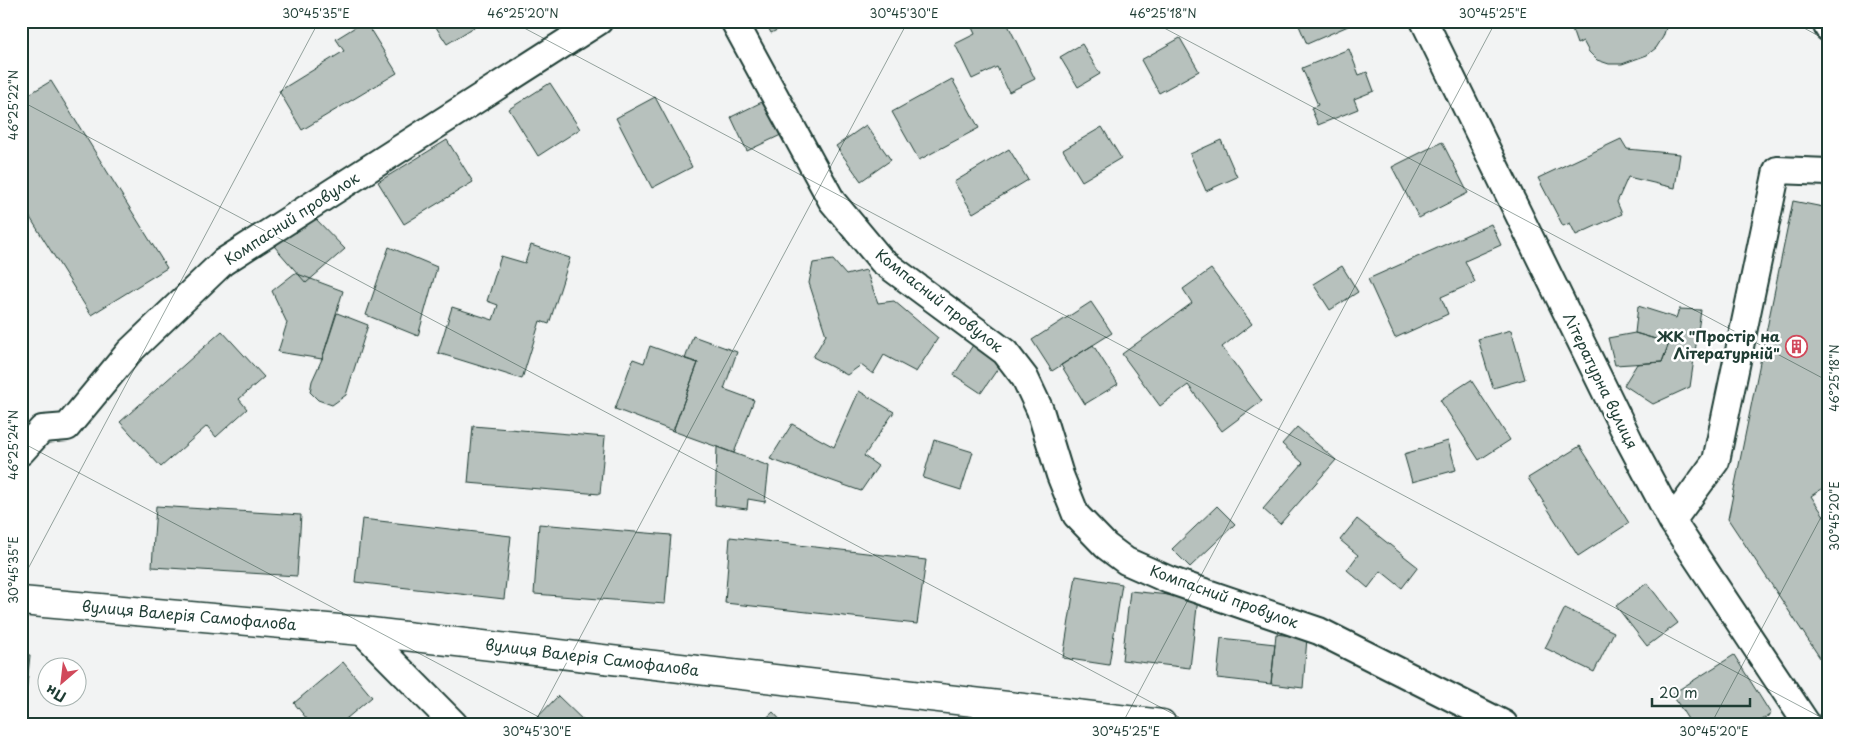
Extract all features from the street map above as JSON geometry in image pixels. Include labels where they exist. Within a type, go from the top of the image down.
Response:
[{"type":"street","name":"Компасний провулок","points":[[21,452],[42,429],[67,427],[129,352],[224,262],[599,21]]},
{"type":"street","name":"Компасний провулок","points":[[734,21],[832,201],[882,261],[1005,352],[1025,378],[1040,410],[1060,475],[1076,515],[1106,546],[1126,560],[1169,580],[1319,631],[1504,724]]},
{"type":"street","name":"Літературна вулиця","points":[[1424,21],[1630,442],[1672,521],[1807,724]]},
{"type":"street","points":[[1825,21],[1828,28]]},
{"type":"street","points":[[1672,521],[1716,461],[1777,170],[1828,172]]},
{"type":"street","name":"вулиця Валерія Самофалова","points":[[22,596],[362,631],[1162,724]]},
{"type":"street","points":[[362,631],[454,724]]},
{"type":"building","points":[[365,21],[397,73],[302,130],[279,91],[344,51],[336,39]]},
{"type":"building","points":[[432,21],[484,21],[447,44]]},
{"type":"building","points":[[765,21],[795,21],[771,33]]},
{"type":"building","points":[[969,21],[1006,21],[1035,79],[1009,92],[997,67],[972,79],[955,44],[975,34]]},
{"type":"building","points":[[1297,21],[1346,21],[1348,26],[1307,44]]},
{"type":"building","points":[[1569,21],[1666,21],[1667,25],[1663,37],[1656,48],[1647,55],[1622,64],[1609,64],[1597,60],[1589,52],[1583,41],[1577,44]]},
{"type":"building","points":[[1180,38],[1199,71],[1159,93],[1141,60]]},
{"type":"building","points":[[1082,44],[1100,74],[1078,87],[1060,57]]},
{"type":"building","points":[[1349,49],[1359,75],[1367,72],[1374,91],[1354,99],[1358,109],[1318,125],[1311,108],[1318,105],[1302,68]]},
{"type":"building","points":[[952,79],[979,128],[919,160],[892,112]]},
{"type":"building","points":[[51,81],[167,268],[91,315],[21,203],[21,99]]},
{"type":"building","points":[[550,83],[580,129],[538,156],[509,109]]},
{"type":"building","points":[[655,97],[692,167],[652,188],[616,118]]},
{"type":"building","points":[[766,100],[783,134],[747,151],[731,117]]},
{"type":"building","points":[[866,125],[891,160],[861,181],[836,146]]},
{"type":"building","points":[[1102,127],[1121,158],[1082,181],[1063,150]]},
{"type":"building","points":[[1621,139],[1627,149],[1680,154],[1675,188],[1628,177],[1617,202],[1622,214],[1576,235],[1570,223],[1563,226],[1538,178]]},
{"type":"building","points":[[447,140],[473,182],[404,224],[378,182]]},
{"type":"building","points":[[1221,140],[1237,177],[1206,191],[1190,154]]},
{"type":"building","points":[[1442,142],[1468,193],[1419,218],[1392,167]]},
{"type":"building","points":[[1009,149],[1028,180],[973,213],[954,182]]},
{"type":"building","name":"ЖК \"Простір на Літературній\"","points":[[1793,201],[1828,208],[1828,485],[1811,496],[1828,522],[1828,670],[1728,519]]},
{"type":"building","points":[[315,218],[345,249],[306,283],[274,246]]},
{"type":"building","points":[[1491,224],[1501,245],[1465,261],[1475,282],[1441,297],[1448,314],[1395,338],[1368,279]]},
{"type":"building","points":[[531,245],[570,258],[549,324],[540,321],[522,379],[438,353],[452,307],[493,320],[498,305],[487,301],[501,256],[525,263]]},
{"type":"building","points":[[389,247],[437,267],[418,336],[366,315]]},
{"type":"building","points":[[833,260],[846,275],[866,270],[878,303],[894,301],[938,338],[916,372],[884,355],[873,374],[861,365],[847,375],[813,357],[826,335],[809,283],[813,263]]},
{"type":"building","points":[[1342,266],[1358,292],[1330,310],[1313,284]]},
{"type":"building","points":[[1211,269],[1252,324],[1222,347],[1262,401],[1222,431],[1188,385],[1160,406],[1122,354],[1192,303],[1183,289]]},
{"type":"building","points":[[295,273],[343,291],[322,359],[278,352],[287,323],[272,291]]},
{"type":"building","points":[[1091,302],[1112,333],[1052,371],[1032,340]]},
{"type":"building","points":[[1638,306],[1676,318],[1679,309],[1701,310],[1690,387],[1653,404],[1624,385],[1637,364],[1662,362],[1669,343],[1635,333]]},
{"type":"building","points":[[337,313],[368,325],[346,395],[332,405],[318,400],[310,392],[312,381],[322,359]]},
{"type":"building","points":[[1511,330],[1525,379],[1493,388],[1478,339]]},
{"type":"building","points":[[222,331],[264,377],[239,399],[247,409],[216,437],[207,426],[161,467],[120,422]]},
{"type":"building","points":[[1635,333],[1669,343],[1662,362],[1615,365],[1608,338]]},
{"type":"building","points":[[693,336],[737,352],[724,389],[754,400],[734,453],[673,431],[698,363],[685,359]]},
{"type":"building","points":[[973,345],[1001,364],[981,393],[954,375]]},
{"type":"building","points":[[1093,345],[1118,384],[1085,404],[1061,365]]},
{"type":"building","points":[[650,346],[698,363],[673,431],[615,409],[633,359],[644,363]]},
{"type":"building","points":[[1471,380],[1510,440],[1479,460],[1440,400]]},
{"type":"building","points":[[859,391],[894,412],[864,456],[878,466],[861,491],[770,459],[792,424],[834,447]]},
{"type":"building","points":[[473,426],[605,437],[600,494],[468,483]]},
{"type":"building","points":[[1297,427],[1336,460],[1280,524],[1263,509],[1303,463],[1282,444]]},
{"type":"building","points":[[934,440],[973,452],[961,490],[923,478]]},
{"type":"building","points":[[1448,441],[1456,470],[1412,482],[1404,454]]},
{"type":"building","points":[[1580,446],[1629,523],[1578,556],[1528,478]]},
{"type":"building","points":[[717,447],[769,466],[765,502],[748,499],[747,509],[715,505]]},
{"type":"building","points":[[156,506],[301,515],[297,576],[152,567]]},
{"type":"building","points":[[1217,506],[1235,524],[1190,567],[1172,549]]},
{"type":"building","points":[[362,519],[511,536],[504,599],[355,582]]},
{"type":"building","points":[[1357,519],[1418,567],[1402,588],[1381,571],[1368,588],[1347,570],[1358,555],[1340,540]]},
{"type":"building","points":[[539,524],[671,535],[665,604],[534,594]]},
{"type":"building","points":[[730,537],[926,560],[917,624],[725,603]]},
{"type":"building","points":[[1076,576],[1122,584],[1109,665],[1063,658]]},
{"type":"building","points":[[1647,583],[1678,623],[1647,646],[1616,606]]},
{"type":"building","points":[[1130,591],[1198,598],[1190,668],[1122,660]]},
{"type":"building","points":[[1565,608],[1614,632],[1594,672],[1545,648]]},
{"type":"building","points":[[1276,634],[1307,638],[1303,688],[1271,684]]},
{"type":"building","points":[[1221,638],[1275,644],[1271,684],[1217,678]]},
{"type":"building","points":[[21,654],[30,655],[23,723],[21,723]]},
{"type":"building","points":[[1734,655],[1771,714],[1756,724],[1691,724],[1672,694]]},
{"type":"building","points":[[343,662],[372,697],[340,724],[311,724],[294,703]]},
{"type":"building","points":[[558,696],[587,724],[531,724]]},
{"type":"building","points":[[773,712],[784,724],[760,724]]},
{"type":"place","name":"ЖК \"Простір на Літературній\"","points":[[1796,346]]}]
